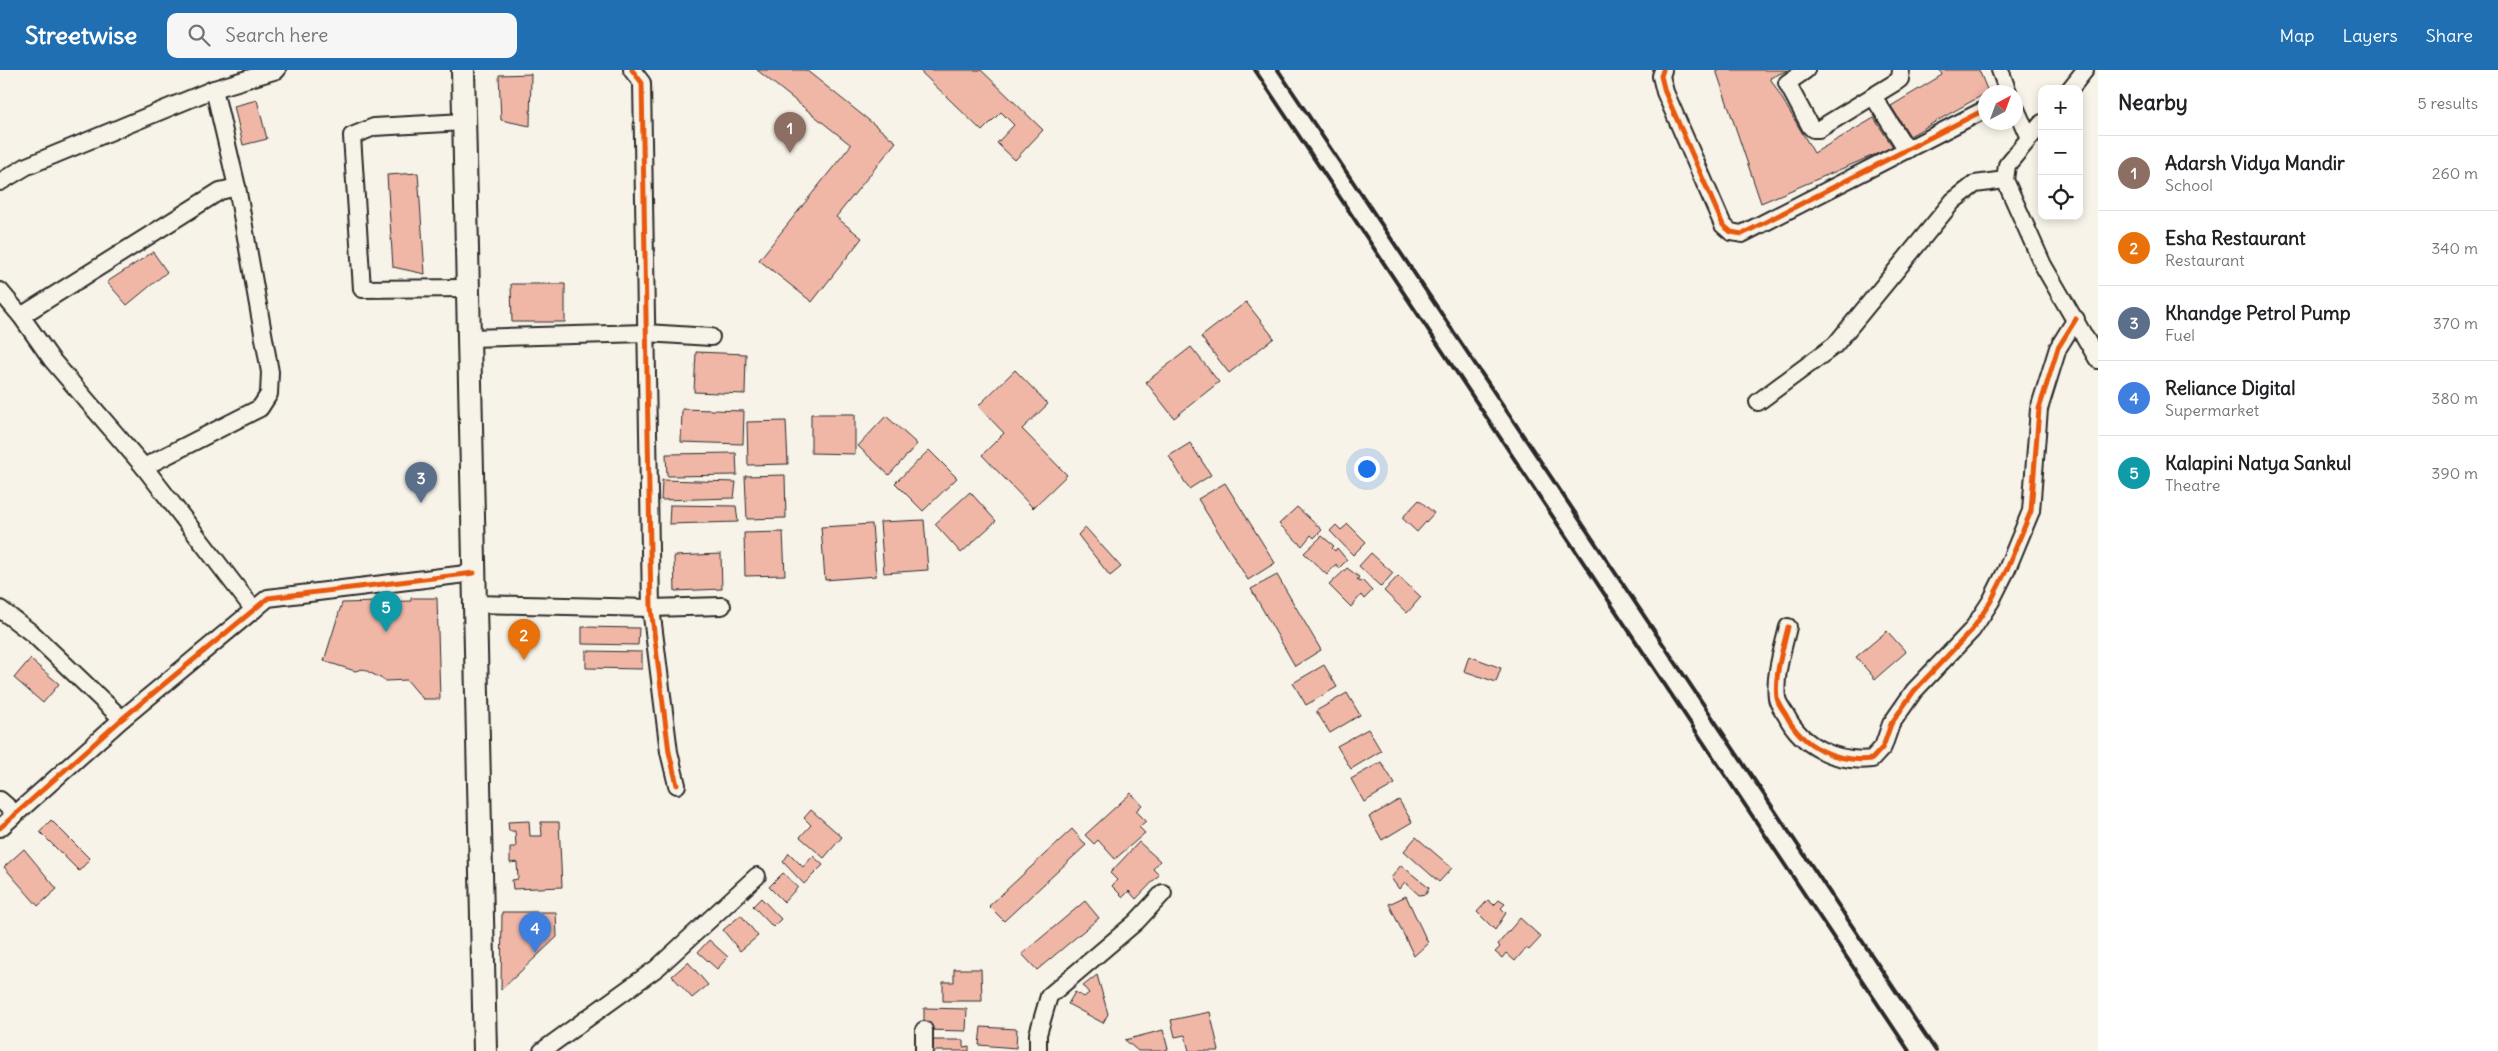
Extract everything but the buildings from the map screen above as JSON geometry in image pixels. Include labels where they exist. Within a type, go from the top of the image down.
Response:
[{"type":"main road","points":[[463,70],[485,1051]]},
{"type":"street","points":[[0,182],[26,166],[214,89],[277,70]]},
{"type":"street","points":[[632,70],[642,83],[651,608],[669,752],[677,785]]},
{"type":"street","points":[[1663,70],[1661,76],[1664,92],[1723,225],[1731,232],[1742,234],[1978,113]]},
{"type":"street","points":[[1806,70],[1787,83],[1814,129],[1819,129],[1900,79],[1901,70]]},
{"type":"street","points":[[2000,70],[2005,85]]},
{"type":"street","points":[[2073,85],[2085,70]]},
{"type":"street","points":[[144,467],[260,408],[269,394],[270,372],[237,187],[214,89]]},
{"type":"street","points":[[1873,96],[1907,150]]},
{"type":"street","points":[[464,122],[374,127],[352,136],[362,289],[468,288]]},
{"type":"street","points":[[2023,125],[2029,138]]},
{"type":"street","points":[[2038,128],[2007,165],[2005,180],[2043,265],[2076,318],[2093,334],[2098,360]]},
{"type":"street","points":[[1758,402],[1835,345],[1952,201],[1975,184],[2005,180]]},
{"type":"street","points":[[21,316],[220,191],[237,187]]},
{"type":"street","points":[[0,291],[21,316],[52,360],[144,467],[254,610]]},
{"type":"street","points":[[1788,627],[1777,676],[1778,700],[1789,721],[1800,736],[1816,748],[1846,758],[1860,760],[1872,758],[1882,747],[1892,724],[1914,690],[1972,630],[1991,601],[2007,569],[2031,511],[2039,409],[2058,348],[2076,318]]},
{"type":"street","points":[[469,338],[646,333],[711,337]]},
{"type":"street","points":[[0,828],[122,719],[268,598],[474,573]]},
{"type":"street","points":[[475,604],[651,608],[722,606]]},
{"type":"street","points":[[0,609],[33,634],[122,719]]},
{"type":"street","points":[[0,800],[16,814]]},
{"type":"street","points":[[542,1051],[656,968],[757,876]]},
{"type":"street","points":[[1038,1051],[1038,1034],[1049,996],[1136,922],[1163,893]]},
{"type":"street","points":[[924,1030],[924,1051]]},
{"type":"railway","points":[[1255,70],[1909,1051]]},
{"type":"railway","points":[[1278,70],[1936,1051]]},
{"type":"cycle path","points":[[632,70],[642,83],[651,608],[669,752],[677,785]]},
{"type":"cycle path","points":[[1663,70],[1661,76],[1665,92],[1723,225],[1731,232],[1742,234],[1978,113]]},
{"type":"cycle path","points":[[1788,627],[1776,689],[1778,702],[1793,726],[1801,736],[1822,750],[1846,758],[1872,759],[1883,747],[1891,724],[1914,691],[1972,630],[1991,601],[2007,569],[2031,511],[2039,409],[2058,348],[2076,319]]},
{"type":"cycle path","points":[[0,828],[122,719],[268,598],[474,573]]},
{"type":"place","name":"Adarsh Vidya Mandir","points":[[790,153]]},
{"type":"place","name":"Khandge Petrol Pump","points":[[421,503]]},
{"type":"place","name":"Kalapini Natya Sankul","points":[[386,632]]},
{"type":"place","name":"Esha Restaurant","points":[[524,660]]},
{"type":"place","name":"Reliance Digital","points":[[535,953]]}]
